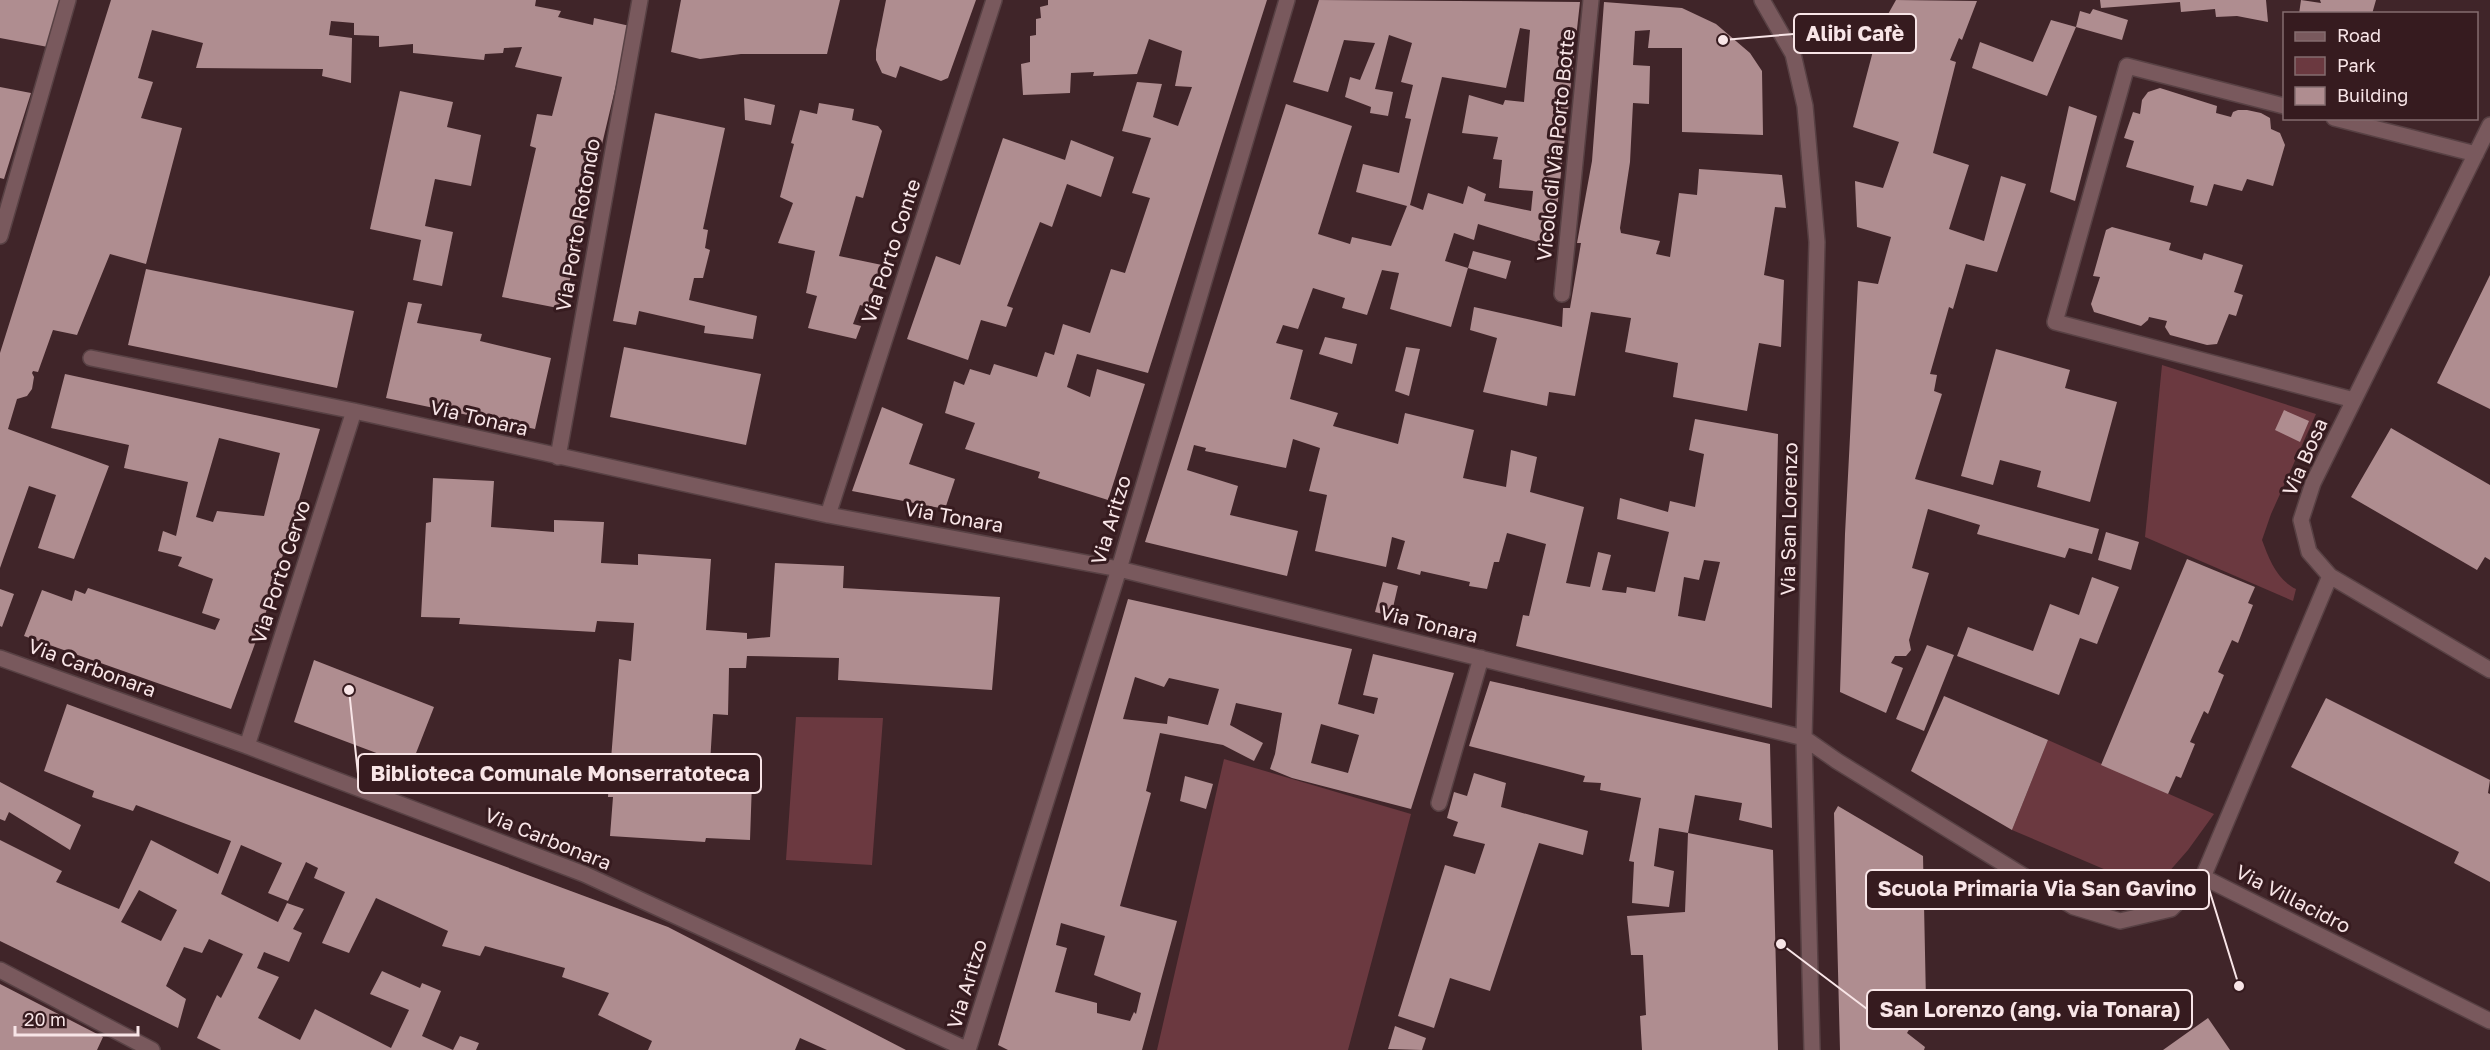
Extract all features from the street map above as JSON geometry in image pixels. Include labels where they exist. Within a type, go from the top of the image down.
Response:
[{"type":"street","points":[[0,236],[68,0]]},
{"type":"street","name":"Via Porto Rotondo","points":[[558,457],[640,0]]},
{"type":"street","name":"Via Porto Conte","points":[[828,515],[994,0]]},
{"type":"street","name":"Via Aritzo","points":[[968,1050],[1119,569],[1287,0]]},
{"type":"street","name":"Vicolo di Via Porto Botte","points":[[1562,294],[1591,0]]},
{"type":"street","name":"Via San Lorenzo","points":[[1762,0],[1793,54],[1805,106],[1817,242],[1804,738],[1812,1050]]},
{"type":"street","points":[[2283,106],[2127,66],[2055,322],[2354,400]]},
{"type":"street","points":[[2342,120],[2476,154]]},
{"type":"street","name":"Via Bosa","points":[[2490,125],[2313,483],[2301,520],[2309,552],[2330,576],[2490,670]]},
{"type":"street","name":"Via Tonara","points":[[91,358],[354,411],[828,515],[1119,569],[1804,738]]},
{"type":"street","name":"Via Porto Cervo","points":[[247,746],[354,411]]},
{"type":"street","points":[[2203,877],[2330,576]]},
{"type":"street","name":"Via Carbonara","points":[[0,657],[247,746],[584,874],[968,1050]]},
{"type":"street","points":[[1439,803],[1481,658]]},
{"type":"street","name":"Via Villacidro","points":[[1804,738],[1837,761],[2074,907],[2120,921],[2171,909],[2203,877],[2490,1021]]},
{"type":"street","points":[[0,970],[152,1050]]},
{"type":"green space","points":[[2162,365],[2316,414],[2271,514],[2262,540],[2279,575],[2296,589],[2293,601],[2145,537]]},
{"type":"green space","points":[[796,717],[883,718],[872,865],[786,860]]},
{"type":"green space","points":[[2048,740],[2214,814],[2188,850],[2153,890],[2012,830]]},
{"type":"green space","points":[[1224,759],[1411,814],[1348,1050],[1157,1050]]},
{"type":"building","points":[[0,0],[62,0],[48,47],[0,38]]},
{"type":"building","points":[[111,0],[536,0],[535,6],[561,11],[558,17],[593,25],[594,18],[630,26],[563,309],[502,297],[536,148],[530,146],[537,114],[552,116],[562,77],[515,67],[522,47],[504,48],[503,53],[485,54],[484,60],[413,53],[413,44],[379,47],[379,36],[354,35],[354,23],[331,21],[329,35],[352,38],[351,83],[322,76],[323,69],[196,68],[203,43],[152,30],[138,78],[153,82],[141,118],[182,128],[146,264],[110,254],[77,335],[53,330],[38,372],[33,371],[32,373],[34,377],[32,389],[27,396],[17,399],[8,429],[109,466],[74,559],[38,548],[56,495],[29,486],[0,568],[0,353]]},
{"type":"building","points":[[681,0],[840,0],[827,54],[741,54],[700,59],[671,52]]},
{"type":"building","points":[[886,0],[976,0],[948,78],[941,81],[900,66],[896,78],[882,73],[876,60],[876,50]]},
{"type":"building","points":[[1048,0],[1267,0],[1148,373],[1077,354],[1067,387],[1090,397],[1097,369],[1145,384],[1108,500],[1038,478],[1040,472],[965,449],[975,423],[945,413],[954,381],[964,385],[970,369],[990,375],[994,364],[1037,377],[1045,352],[1054,355],[1063,324],[1090,333],[1111,269],[1125,273],[1150,198],[1132,193],[1151,138],[1122,131],[1137,82],[1162,84],[1153,117],[1178,126],[1192,87],[1175,86],[1182,51],[1149,39],[1137,74],[1093,76],[1094,72],[1071,73],[1070,93],[1023,95],[1021,64],[1030,62],[1030,36],[1036,35],[1036,19],[1041,18],[1040,7],[1048,5]]},
{"type":"building","points":[[1319,0],[1580,2],[1556,218],[1550,246],[1478,224],[1474,240],[1454,233],[1445,261],[1468,268],[1451,327],[1390,309],[1399,273],[1382,270],[1367,315],[1342,308],[1345,298],[1313,288],[1298,329],[1283,325],[1276,343],[1303,350],[1290,399],[1338,413],[1333,426],[1398,444],[1405,413],[1474,430],[1463,478],[1506,487],[1511,450],[1537,457],[1530,492],[1584,507],[1566,583],[1590,587],[1598,552],[1611,555],[1602,590],[1626,593],[1627,587],[1655,592],[1669,532],[1617,519],[1620,498],[1668,512],[1670,501],[1695,507],[1704,454],[1689,450],[1695,419],[1778,434],[1772,708],[1516,646],[1523,615],[1529,616],[1546,544],[1507,533],[1499,562],[1494,562],[1487,589],[1469,586],[1470,582],[1421,571],[1420,575],[1397,569],[1405,541],[1392,537],[1386,567],[1315,551],[1327,495],[1309,491],[1320,448],[1293,439],[1286,468],[1205,451],[1206,448],[1194,445],[1187,470],[1238,486],[1230,515],[1298,531],[1287,576],[1145,542],[1286,104],[1352,126],[1318,234],[1350,244],[1352,237],[1391,246],[1407,206],[1356,192],[1363,164],[1399,173],[1411,119],[1405,118],[1413,85],[1401,82],[1412,43],[1389,35],[1375,89],[1393,92],[1388,116],[1370,113],[1371,107],[1345,97],[1350,77],[1360,80],[1375,43],[1344,40],[1328,92],[1293,82]],"holes":[[[1520,28],[1530,30],[1524,102],[1505,100],[1503,105],[1469,95],[1462,133],[1498,137],[1493,159],[1502,160],[1499,188],[1533,191],[1531,211],[1484,201],[1486,194],[1468,186],[1463,204],[1428,193],[1423,210],[1410,205],[1442,77],[1506,88]],[[1704,560],[1720,562],[1705,621],[1678,616],[1684,577],[1699,580]]]},
{"type":"building","points":[[1896,0],[1977,1],[1962,40],[1959,38],[1950,60],[1956,62],[1933,153],[1969,165],[1949,229],[1984,241],[2001,176],[2026,184],[1997,272],[1966,264],[1953,309],[1949,307],[1930,374],[1937,375],[1934,391],[1942,394],[1915,479],[2099,529],[2092,554],[2069,548],[2065,558],[1977,534],[1980,525],[1928,509],[1912,568],[1929,573],[1909,640],[1911,650],[1906,656],[1895,656],[1891,663],[1903,668],[1886,713],[1840,692],[1845,534],[1858,281],[1878,284],[1891,237],[1857,227],[1855,181],[1883,188],[1899,142],[1853,127],[1878,32]]},
{"type":"building","points":[[2100,0],[2266,0],[2268,22],[2237,16],[2216,17],[2215,9],[2181,12],[2180,2],[2101,8]]},
{"type":"building","points":[[2301,0],[2321,3],[2320,0],[2376,0],[2373,12],[2299,12]]},
{"type":"building","points":[[1604,2],[1682,8],[1716,24],[1750,53],[1762,71],[1763,135],[1682,132],[1682,48],[1648,48],[1650,30],[1635,31],[1633,65],[1650,66],[1649,104],[1633,103],[1630,162],[1620,228],[1621,233],[1660,241],[1656,254],[1670,257],[1679,193],[1697,195],[1699,169],[1782,175],[1786,208],[1775,207],[1764,275],[1784,280],[1781,347],[1759,343],[1747,411],[1673,397],[1678,363],[1625,352],[1631,318],[1591,312],[1575,396],[1549,392],[1547,406],[1483,392],[1497,338],[1470,330],[1474,307],[1562,327],[1563,308],[1570,308],[1581,243],[1577,243],[1592,161]]},
{"type":"building","points":[[2093,9],[2128,20],[2122,40],[2076,27],[2080,11],[2090,14]]},
{"type":"building","points":[[2051,20],[2076,27],[2047,96],[1972,68],[1980,42],[2033,62]]},
{"type":"building","points":[[0,87],[31,93],[4,179],[0,178]]},
{"type":"building","points":[[2160,88],[2217,106],[2216,113],[2231,117],[2233,112],[2247,110],[2270,118],[2271,129],[2280,133],[2285,145],[2273,186],[2247,179],[2242,191],[2214,184],[2207,206],[2190,202],[2194,186],[2126,167],[2134,141],[2124,138],[2133,112],[2140,114],[2142,100],[2148,92]]},
{"type":"building","points":[[400,91],[453,102],[447,127],[481,135],[471,186],[435,179],[425,226],[453,232],[442,286],[413,280],[421,240],[370,229]]},
{"type":"building","points":[[744,98],[775,105],[771,125],[745,120]]},
{"type":"building","points":[[819,103],[854,109],[852,120],[878,126],[882,131],[863,198],[856,196],[839,256],[882,265],[867,307],[860,305],[853,324],[861,326],[856,339],[808,328],[817,296],[806,293],[815,251],[778,243],[793,203],[780,197],[800,110],[817,114]]},
{"type":"building","points":[[2069,106],[2097,116],[2075,201],[2050,192]]},
{"type":"building","points":[[655,113],[725,128],[703,229],[708,230],[705,248],[710,250],[703,278],[694,278],[689,300],[757,316],[753,339],[704,333],[705,326],[639,311],[636,325],[613,321]]},
{"type":"building","points":[[1003,138],[1065,160],[1071,140],[1114,157],[1101,197],[1067,184],[1052,227],[1040,222],[1007,306],[1013,308],[1006,327],[981,320],[968,360],[907,339],[936,256],[960,265]]},
{"type":"building","points":[[2112,227],[2171,243],[2169,250],[2202,260],[2204,253],[2243,265],[2234,292],[2243,295],[2236,316],[2229,314],[2217,344],[2207,345],[2170,335],[2165,327],[2167,321],[2149,317],[2141,326],[2094,312],[2091,304],[2100,277],[2093,276],[2106,230]]},
{"type":"building","points":[[1473,251],[1511,261],[1506,279],[1468,268]]},
{"type":"building","points":[[146,269],[354,311],[337,388],[128,345]]},
{"type":"building","points":[[2490,275],[2490,409],[2437,383]]},
{"type":"building","points":[[408,302],[422,304],[417,323],[482,334],[480,341],[551,358],[535,429],[386,398]]},
{"type":"building","points":[[1325,337],[1357,344],[1352,364],[1319,354]]},
{"type":"building","points":[[624,347],[761,374],[746,445],[610,417]]},
{"type":"building","points":[[1406,347],[1420,349],[1409,396],[1395,391]]},
{"type":"building","points":[[1996,349],[2070,370],[2065,388],[2117,402],[2090,502],[2037,487],[2041,471],[2000,460],[1993,485],[1961,476]]},
{"type":"building","points":[[65,374],[320,429],[263,622],[231,709],[24,636],[42,590],[72,601],[75,590],[85,594],[88,588],[215,630],[220,619],[202,613],[213,579],[178,566],[182,557],[158,551],[163,531],[176,536],[188,482],[124,468],[129,445],[51,428]],"holes":[[[219,438],[280,453],[264,516],[217,511],[213,522],[196,517]]]},
{"type":"building","points":[[882,407],[923,424],[909,464],[955,479],[945,509],[852,491]]},
{"type":"building","points":[[2284,410],[2309,421],[2300,442],[2275,430]]},
{"type":"building","points":[[2391,428],[2490,485],[2490,560],[2485,557],[2477,570],[2351,497]]},
{"type":"building","points":[[433,478],[494,481],[491,527],[554,532],[554,520],[604,522],[601,563],[638,565],[638,554],[711,559],[706,630],[747,633],[747,639],[770,637],[775,563],[844,566],[843,588],[1000,597],[992,690],[838,680],[839,658],[747,656],[746,668],[729,668],[728,715],[713,714],[709,780],[752,782],[750,840],[706,838],[705,842],[610,836],[613,797],[608,797],[619,659],[631,661],[634,623],[597,621],[595,632],[459,624],[460,618],[421,617],[426,523],[431,522]]},
{"type":"building","points":[[2106,532],[2139,542],[2131,570],[2098,560]]},
{"type":"building","points":[[2187,559],[2255,587],[2248,603],[2253,605],[2238,643],[2232,640],[2218,672],[2224,675],[2208,714],[2204,711],[2190,742],[2195,744],[2181,778],[2176,776],[2168,794],[2101,765]]},
{"type":"building","points":[[2092,577],[2119,587],[2097,644],[2080,638],[2059,695],[1957,656],[1968,627],[2033,651],[2050,604],[2079,615]]},
{"type":"building","points":[[1383,582],[1398,586],[1391,616],[1375,612]]},
{"type":"building","points":[[0,589],[14,594],[2,627],[0,626]]},
{"type":"building","points":[[1128,599],[1352,649],[1338,704],[1374,714],[1378,698],[1363,695],[1373,654],[1454,673],[1411,809],[1292,778],[1270,769],[1282,713],[1236,703],[1230,725],[1263,743],[1254,761],[1223,745],[1160,733],[1146,791],[1151,793],[1120,906],[1177,921],[1142,1050],[1008,1050],[998,1045]],"holes":[[[1135,677],[1164,687],[1169,678],[1219,689],[1208,725],[1168,716],[1167,724],[1123,719]],[[1321,724],[1359,735],[1348,773],[1311,763]],[[1061,923],[1105,936],[1094,975],[1141,993],[1136,1014],[1134,1012],[1130,1021],[1097,1013],[1097,1003],[1055,992],[1067,948],[1056,945]]]},
{"type":"building","points":[[1927,645],[1954,655],[1924,731],[1896,719]]},
{"type":"building","points":[[314,660],[434,707],[411,766],[294,722]]},
{"type":"building","points":[[1490,681],[1770,744],[1772,828],[1739,820],[1742,803],[1695,795],[1688,833],[1659,828],[1654,866],[1674,871],[1669,907],[1632,903],[1634,862],[1629,861],[1641,798],[1600,790],[1601,783],[1583,782],[1585,776],[1469,746]]},
{"type":"building","points":[[1944,696],[2048,740],[2012,830],[1911,771]]},
{"type":"building","points":[[2326,698],[2490,780],[2488,793],[2490,794],[2490,882],[2454,863],[2459,852],[2291,767]]},
{"type":"building","points":[[67,704],[668,927],[906,1050],[827,1050],[800,1038],[795,1050],[648,1050],[652,1041],[598,1015],[609,993],[562,977],[565,968],[485,946],[480,956],[442,946],[448,931],[376,898],[349,953],[322,943],[345,892],[314,878],[318,868],[306,862],[288,901],[268,893],[282,863],[241,845],[221,894],[278,922],[287,903],[304,909],[293,929],[302,933],[289,962],[264,952],[257,968],[279,977],[258,1018],[300,1040],[315,1009],[391,1048],[409,1010],[370,994],[382,971],[420,988],[422,983],[441,991],[422,1036],[453,1050],[221,1050],[197,1038],[217,995],[221,998],[243,954],[209,939],[202,953],[184,947],[166,986],[186,999],[178,1028],[0,941],[0,840],[62,871],[56,882],[119,909],[151,840],[218,874],[231,841],[136,805],[133,811],[92,797],[94,791],[44,771]],"holes":[[[139,890],[177,910],[161,941],[121,922]]]},
{"type":"building","points":[[1474,773],[1506,783],[1501,807],[1588,831],[1583,855],[1539,843],[1490,991],[1450,978],[1434,1028],[1398,1016],[1445,865],[1475,874],[1485,844],[1453,836],[1458,822],[1447,818],[1454,792],[1467,796]]},
{"type":"building","points":[[1185,776],[1213,784],[1206,809],[1180,801]]},
{"type":"building","points":[[0,782],[81,825],[70,850],[9,812],[5,821],[0,819]]},
{"type":"building","points":[[1838,806],[1923,856],[1926,1001],[1907,1033],[1925,1047],[1924,1050],[1840,1050],[1834,813]]},
{"type":"building","points":[[1688,833],[1773,850],[1778,1050],[1642,1050],[1640,1016],[1646,1015],[1643,955],[1631,955],[1627,916],[1685,912]]},
{"type":"building","points":[[0,984],[103,1037],[97,1050],[0,1050]]},
{"type":"building","points":[[2208,1018],[2230,1050],[2163,1050]]},
{"type":"building","points":[[1395,1026],[1426,1038],[1422,1050],[1388,1049]]},
{"type":"building","points":[[460,1036],[479,1043],[476,1050],[453,1050]]},
{"type":"place","name":"Alibi Cafè","points":[[1723,40]]},
{"type":"place","name":"Biblioteca Comunale Monserratoteca","points":[[349,690]]},
{"type":"place","name":"San Lorenzo (ang. via Tonara)","points":[[1781,944]]},
{"type":"place","name":"Scuola Primaria Via San Gavino","points":[[2239,986]]}]
